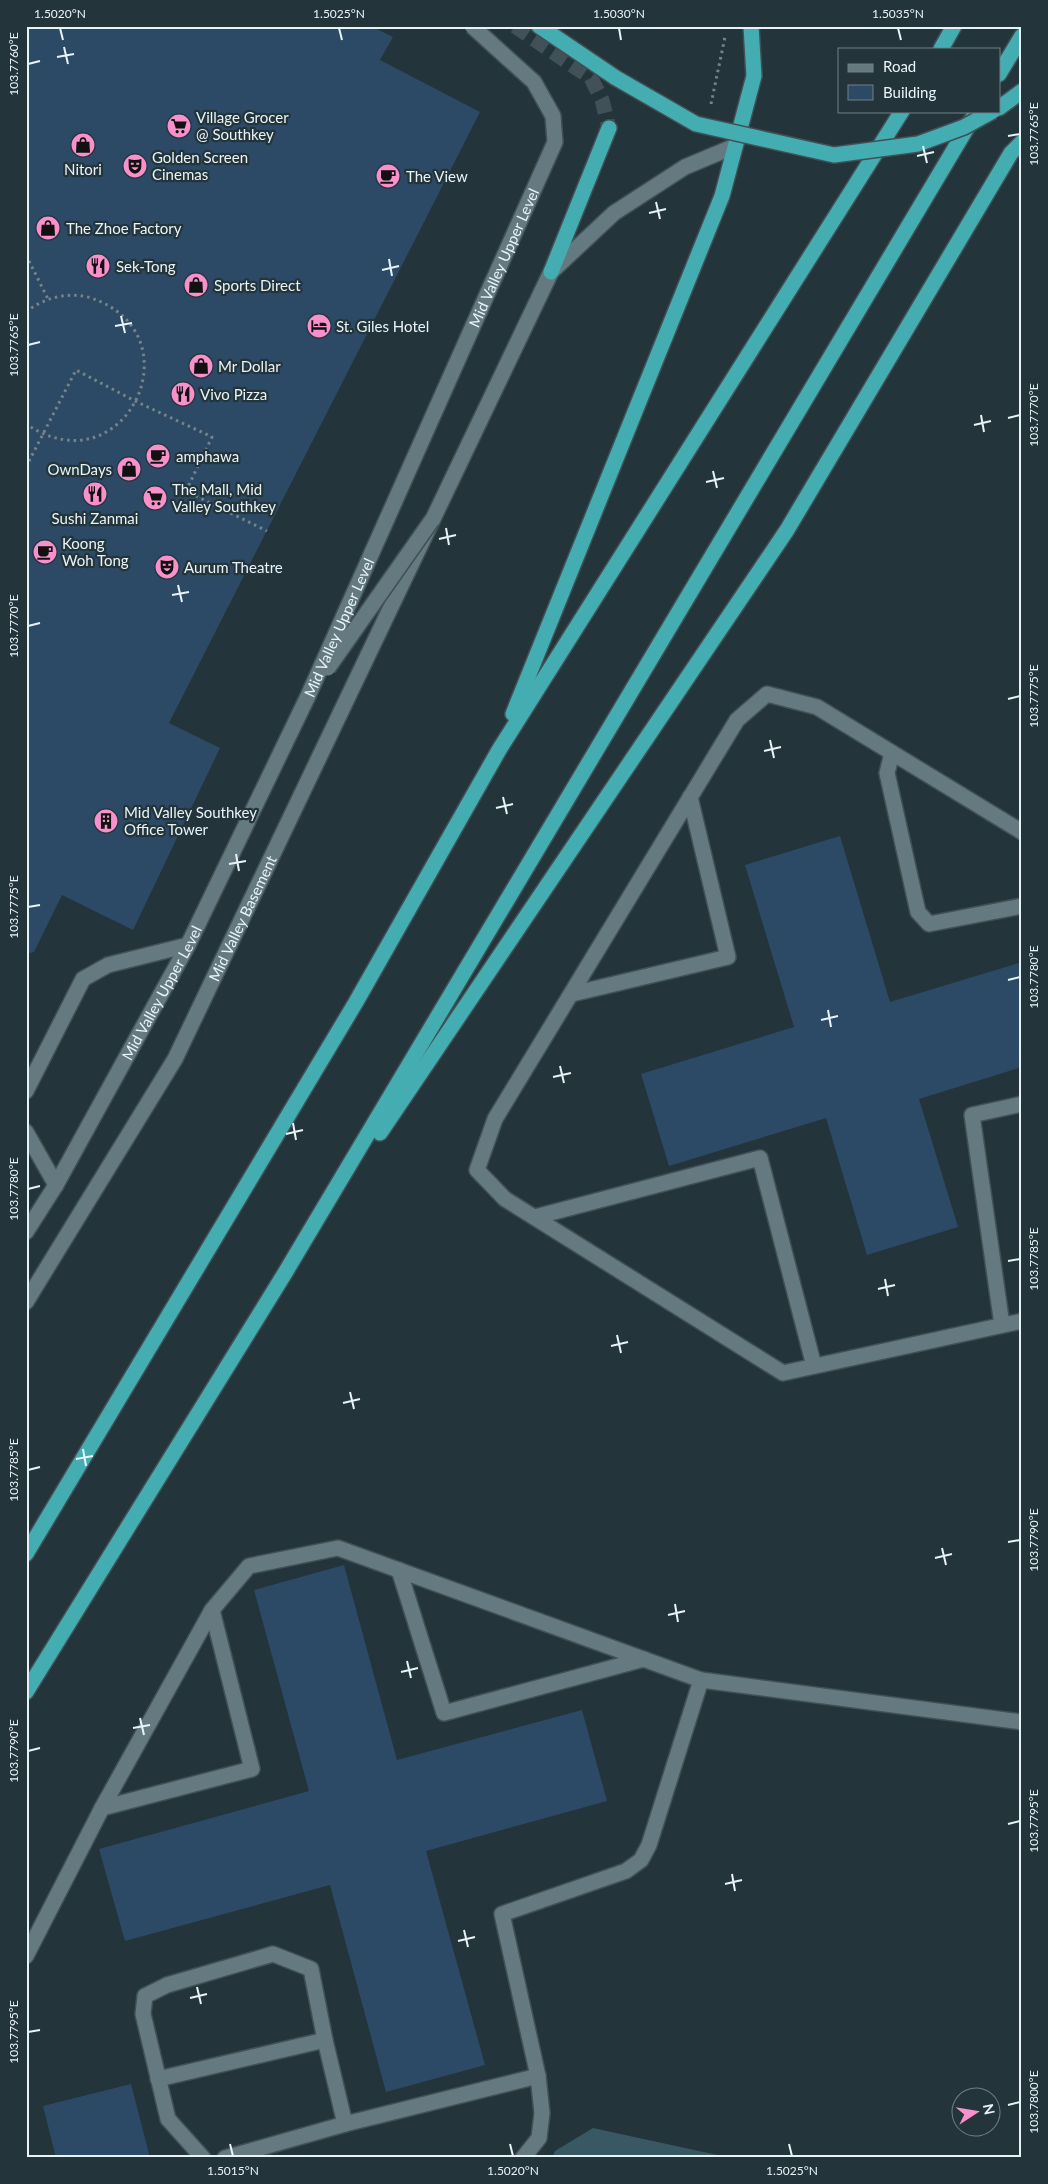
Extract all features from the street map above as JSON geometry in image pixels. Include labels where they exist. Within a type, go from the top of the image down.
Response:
[{"type":"highway","points":[[539,26],[616,78],[696,124],[834,155],[918,144],[964,127],[991,112]]},
{"type":"highway","points":[[498,750],[722,196],[754,76],[751,26]]},
{"type":"highway","points":[[942,48],[954,26]]},
{"type":"highway","points":[[1000,72],[1022,36]]},
{"type":"highway","points":[[1000,107],[1022,91]]},
{"type":"highway","points":[[26,1554],[356,1002],[498,750],[901,112]]},
{"type":"highway","points":[[26,1692],[285,1273],[976,112]]},
{"type":"highway","points":[[551,272],[609,128]]},
{"type":"highway","points":[[285,1273],[787,530],[1012,153],[1022,142]]},
{"type":"street","name":"Mid Valley Upper Level","points":[[26,1232],[56,1185],[188,945],[308,696],[555,142],[553,116],[534,82],[472,26]]},
{"type":"street","points":[[308,696],[432,520],[551,272],[614,213],[686,167],[735,146]]},
{"type":"street","name":"Mid Valley Basement","points":[[26,1302],[175,1059],[432,520]]},
{"type":"street","points":[[1022,832],[817,707],[767,694],[737,720],[690,797],[496,1119],[477,1170],[505,1199],[782,1373],[1022,1321]]},
{"type":"street","points":[[892,753],[888,773],[918,912],[930,924],[1022,906]]},
{"type":"street","points":[[572,994],[728,957],[690,797]]},
{"type":"street","points":[[26,1091],[83,979],[108,965],[188,945]]},
{"type":"street","points":[[1002,1325],[972,1115],[1022,1104]]},
{"type":"street","points":[[26,1132],[56,1185]]},
{"type":"street","points":[[535,1217],[760,1158],[814,1366]]},
{"type":"street","points":[[26,1956],[102,1808],[212,1610],[250,1566],[338,1548],[701,1680],[1022,1722]]},
{"type":"street","points":[[399,1570],[444,1713],[644,1659]]},
{"type":"street","points":[[102,1808],[252,1768],[212,1610]]},
{"type":"street","points":[[523,2158],[539,2138],[542,2114],[538,2076],[502,1914],[626,1871],[641,1860],[649,1845],[701,1680]]},
{"type":"street","points":[[203,2158],[168,2119],[143,2014],[145,1996],[167,1984],[273,1954],[311,1969],[324,2040],[345,2124]]},
{"type":"street","points":[[158,2079],[324,2040]]},
{"type":"street","points":[[225,2158],[345,2124],[538,2076]]},
{"type":"path","points":[[710,106],[714,97],[726,35]]},
{"type":"path","points":[[26,255],[48,299]]},
{"type":"path","points":[[26,312],[48,299],[67,295],[86,296],[104,303],[120,313],[126,321],[142,345],[145,364],[144,384],[137,402],[127,417],[113,429],[96,437],[78,441],[60,440],[43,435],[26,424]]},
{"type":"path","points":[[26,467],[76,370],[137,402],[212,437],[186,491],[267,531]]},
{"type":"shaded area","points":[[593,2128],[731,2158],[552,2158],[555,2151]]},
{"type":"building","name":"The Mall, Mid Valley Southkey","points":[[26,26],[371,26],[393,37],[380,60],[480,112],[169,723],[220,748],[133,930],[62,895],[34,952],[26,954]]},
{"type":"building","points":[[840,836],[890,1002],[1022,962],[1022,1067],[919,1099],[958,1227],[867,1255],[826,1118],[669,1166],[641,1074],[794,1027],[745,865]]},
{"type":"building","points":[[344,1565],[397,1760],[582,1710],[607,1801],[426,1851],[485,2065],[386,2092],[330,1885],[125,1941],[99,1849],[309,1791],[254,1590]]},
{"type":"building","points":[[131,2084],[150,2158],[56,2158],[43,2106]]},
{"type":"tunnel","points":[[515,26],[591,78],[602,100],[609,128]]},
{"type":"place","name":"Village Grocer @ Southkey","points":[[179,126]]},
{"type":"place","name":"Nitori","points":[[83,145]]},
{"type":"place","name":"Golden Screen Cinemas","points":[[135,166]]},
{"type":"place","name":"The View","points":[[388,176]]},
{"type":"place","name":"The Zhoe Factory","points":[[48,228]]},
{"type":"place","name":"Sek-Tong","points":[[98,266]]},
{"type":"place","name":"Sports Direct","points":[[196,285]]},
{"type":"place","name":"St. Giles Hotel","points":[[319,326]]},
{"type":"place","name":"Mr Dollar","points":[[201,366]]},
{"type":"place","name":"Vivo Pizza","points":[[183,394]]},
{"type":"place","name":"amphawa","points":[[158,456]]},
{"type":"place","name":"OwnDays","points":[[129,469]]},
{"type":"place","name":"Sushi Zanmai","points":[[95,494]]},
{"type":"place","name":"The Mall, Mid Valley Southkey","points":[[155,498]]},
{"type":"place","name":"Koong Woh Tong","points":[[45,552]]},
{"type":"place","name":"Aurum Theatre","points":[[167,567]]},
{"type":"place","name":"Mid Valley Southkey Office Tower","points":[[106,821]]}]
